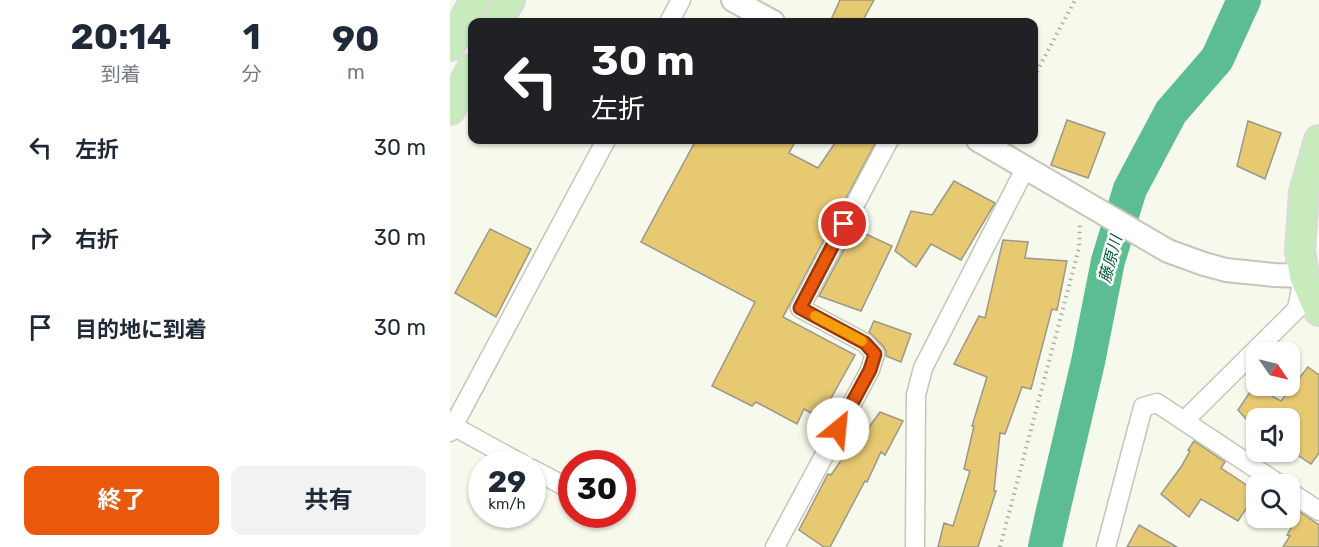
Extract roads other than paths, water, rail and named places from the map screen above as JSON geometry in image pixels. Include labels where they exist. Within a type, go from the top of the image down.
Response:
[{"type":"main road","points":[[450,46],[475,0]]},
{"type":"main road","points":[[499,18],[510,0]]},
{"type":"main road","points":[[450,110],[468,76]]},
{"type":"main road","points":[[1319,140],[1304,192],[1300,251],[1304,276],[1319,310]]},
{"type":"street","points":[[671,18],[681,0]]},
{"type":"street","points":[[733,0],[766,18]]},
{"type":"street","points":[[494,450],[451,429],[604,144]]},
{"type":"street","points":[[775,547],[870,370],[875,354],[865,343],[800,308],[887,144]]},
{"type":"street","points":[[985,144],[1168,251],[1226,270],[1304,276],[1297,309],[1185,421]]},
{"type":"street","points":[[915,547],[915,395],[923,368],[1026,167]]},
{"type":"street","points":[[1106,547],[1143,407],[1156,403],[1264,474]]},
{"type":"street","points":[[1300,499],[1319,511]]},
{"type":"waterway","name":"藤原川","points":[[1045,547],[1088,362],[1108,261],[1130,189],[1171,112],[1217,59],[1244,0]]}]
